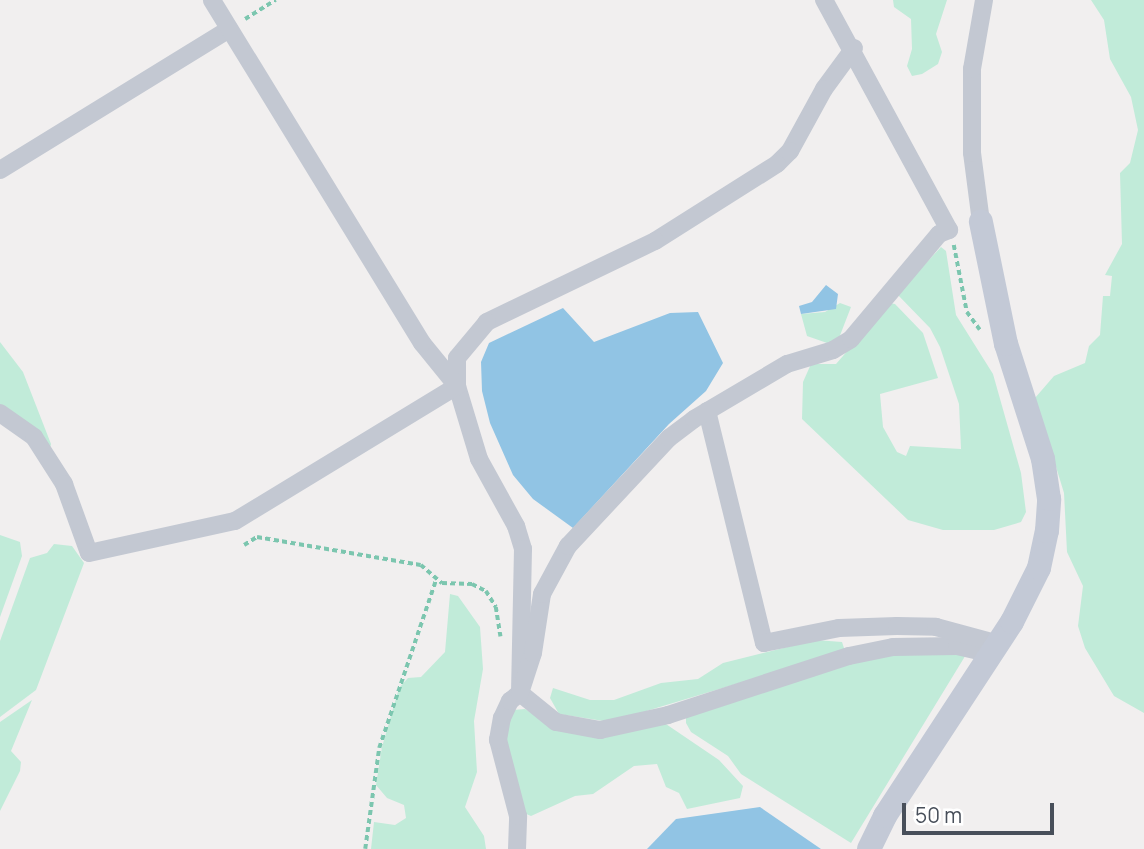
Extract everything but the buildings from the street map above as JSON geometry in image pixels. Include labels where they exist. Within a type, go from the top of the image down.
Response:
[{"type":"street","points":[[212,0],[422,343],[457,386]]},
{"type":"street","points":[[517,849],[516,803],[498,740],[510,701],[520,693],[533,653],[542,594],[568,546],[669,438],[707,411],[788,364],[833,351],[851,339],[939,234],[949,230],[933,207],[854,48],[824,0]]},
{"type":"street","points":[[869,849],[913,771],[996,649],[1039,568],[1049,499],[1042,459],[1006,344],[981,222],[972,153],[972,80],[984,0]]},
{"type":"street","points":[[0,170],[229,29]]},
{"type":"street","points":[[520,693],[523,549],[516,526],[479,459],[457,386],[457,358],[487,322],[655,241],[777,164],[790,152],[824,89],[854,48]]},
{"type":"street","points":[[0,413],[34,437],[64,484],[89,553],[235,521],[457,386]]},
{"type":"street","points":[[707,411],[764,643],[839,628],[936,627],[996,649]]},
{"type":"street","points":[[520,693],[556,722],[600,730],[668,715],[849,656],[882,649],[957,646],[996,649]]},
{"type":"path","points":[[229,29],[276,0]]},
{"type":"path","points":[[949,230],[967,312],[974,325],[1006,344]]},
{"type":"path","points":[[244,545],[257,537],[396,558],[421,565],[436,580],[472,584],[486,591],[496,607],[501,640]]},
{"type":"path","points":[[365,849],[379,748],[436,580]]},
{"type":"green space","points":[[893,0],[947,0],[936,34],[942,52],[938,64],[922,74],[912,76],[907,66],[912,49],[911,19],[894,7]]},
{"type":"green space","points":[[1091,0],[1144,0],[1144,713],[1114,696],[1085,648],[1078,626],[1083,586],[1067,552],[1064,493],[1035,398],[1054,376],[1085,363],[1089,346],[1100,335],[1103,296],[1110,296],[1112,276],[1105,275],[1122,244],[1120,173],[1130,163],[1138,130],[1131,97],[1110,59],[1104,20]]},
{"type":"green space","points":[[941,247],[946,251],[956,315],[993,374],[1021,473],[1026,512],[1021,522],[994,530],[943,530],[908,520],[802,419],[803,382],[811,364],[836,364],[889,303],[895,304],[923,333],[938,378],[880,394],[883,427],[897,452],[906,456],[910,446],[961,449],[959,404],[940,347],[930,328],[897,294]]},
{"type":"green space","points":[[840,303],[851,307],[839,338],[830,344],[807,336],[801,314],[825,312]]},
{"type":"green space","points":[[0,342],[23,372],[51,444],[49,452],[0,409]]},
{"type":"green space","points":[[0,535],[20,542],[22,556],[0,617]]},
{"type":"green space","points":[[54,544],[72,546],[84,563],[36,690],[0,717],[0,641],[30,558],[47,553]]},
{"type":"green space","points":[[450,594],[458,596],[480,627],[483,669],[474,721],[477,772],[465,807],[484,836],[486,849],[371,849],[374,822],[395,825],[406,818],[404,805],[387,798],[376,785],[382,747],[399,688],[408,678],[421,677],[445,652]]},
{"type":"green space","points":[[816,640],[842,642],[845,651],[610,722],[559,714],[550,698],[553,688],[590,700],[614,700],[661,683],[698,679],[723,663]]},
{"type":"green space","points":[[886,652],[967,653],[851,843],[741,774],[728,756],[691,732],[686,723],[686,717]]},
{"type":"green space","points":[[32,700],[11,751],[21,762],[20,771],[0,811],[0,722]]},
{"type":"green space","points":[[525,709],[553,726],[660,720],[719,760],[743,786],[740,798],[687,809],[679,793],[666,787],[657,764],[634,766],[593,794],[575,796],[531,816],[524,813],[505,750],[507,721],[513,710]]},
{"type":"water","points":[[826,285],[838,294],[836,309],[801,314],[799,306],[812,302]]},
{"type":"water","points":[[563,308],[594,342],[670,313],[698,312],[723,363],[706,391],[669,424],[573,528],[533,499],[513,475],[490,423],[482,391],[481,362],[489,343]]},
{"type":"water","points":[[760,807],[821,849],[647,849],[676,819]]}]
